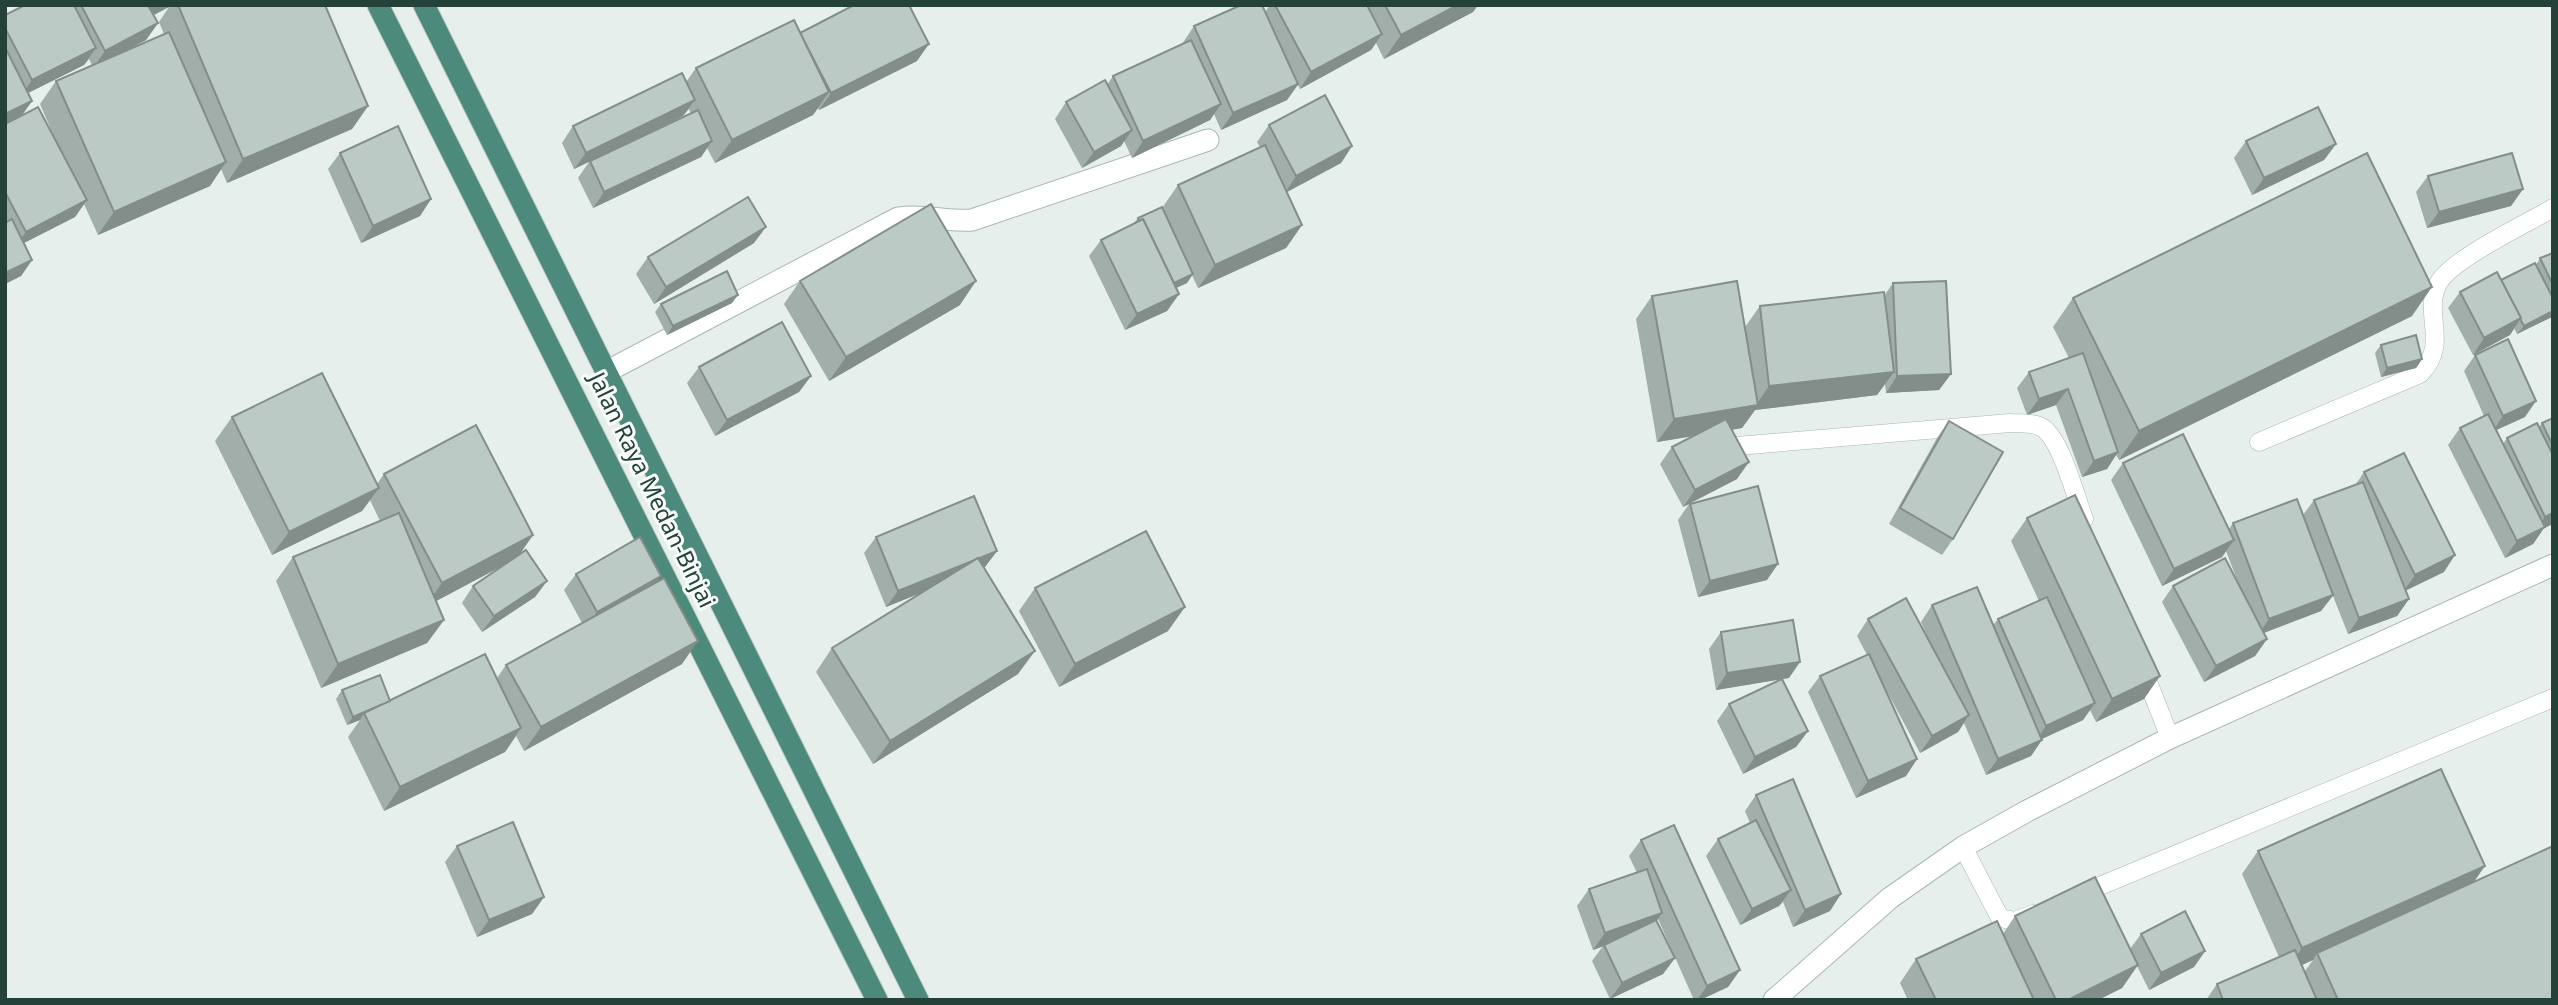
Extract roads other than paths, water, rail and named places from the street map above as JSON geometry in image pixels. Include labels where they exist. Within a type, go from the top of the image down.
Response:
[{"type":"highway","name":"Jalan Raya Medan-Binjai","points":[[378,5],[877,1000]]},
{"type":"highway","name":"Jalan Raya Medan-Binjai","points":[[424,5],[918,1000]]},
{"type":"street","points":[[606,372],[898,218],[913,215],[954,222],[972,220],[1208,141]]},
{"type":"street","points":[[1774,1000],[1890,898],[1964,847],[2096,773],[2553,565]]},
{"type":"lane","points":[[2259,442],[2420,374],[2430,364],[2436,352],[2434,299],[2438,284],[2466,259],[2553,208]]},
{"type":"lane","points":[[1737,446],[2010,423],[2041,427],[2055,445],[2090,534]]},
{"type":"lane","points":[[2135,649],[2170,738]]},
{"type":"lane","points":[[1964,847],[1993,910],[2003,920],[2015,921],[2553,698]]}]
